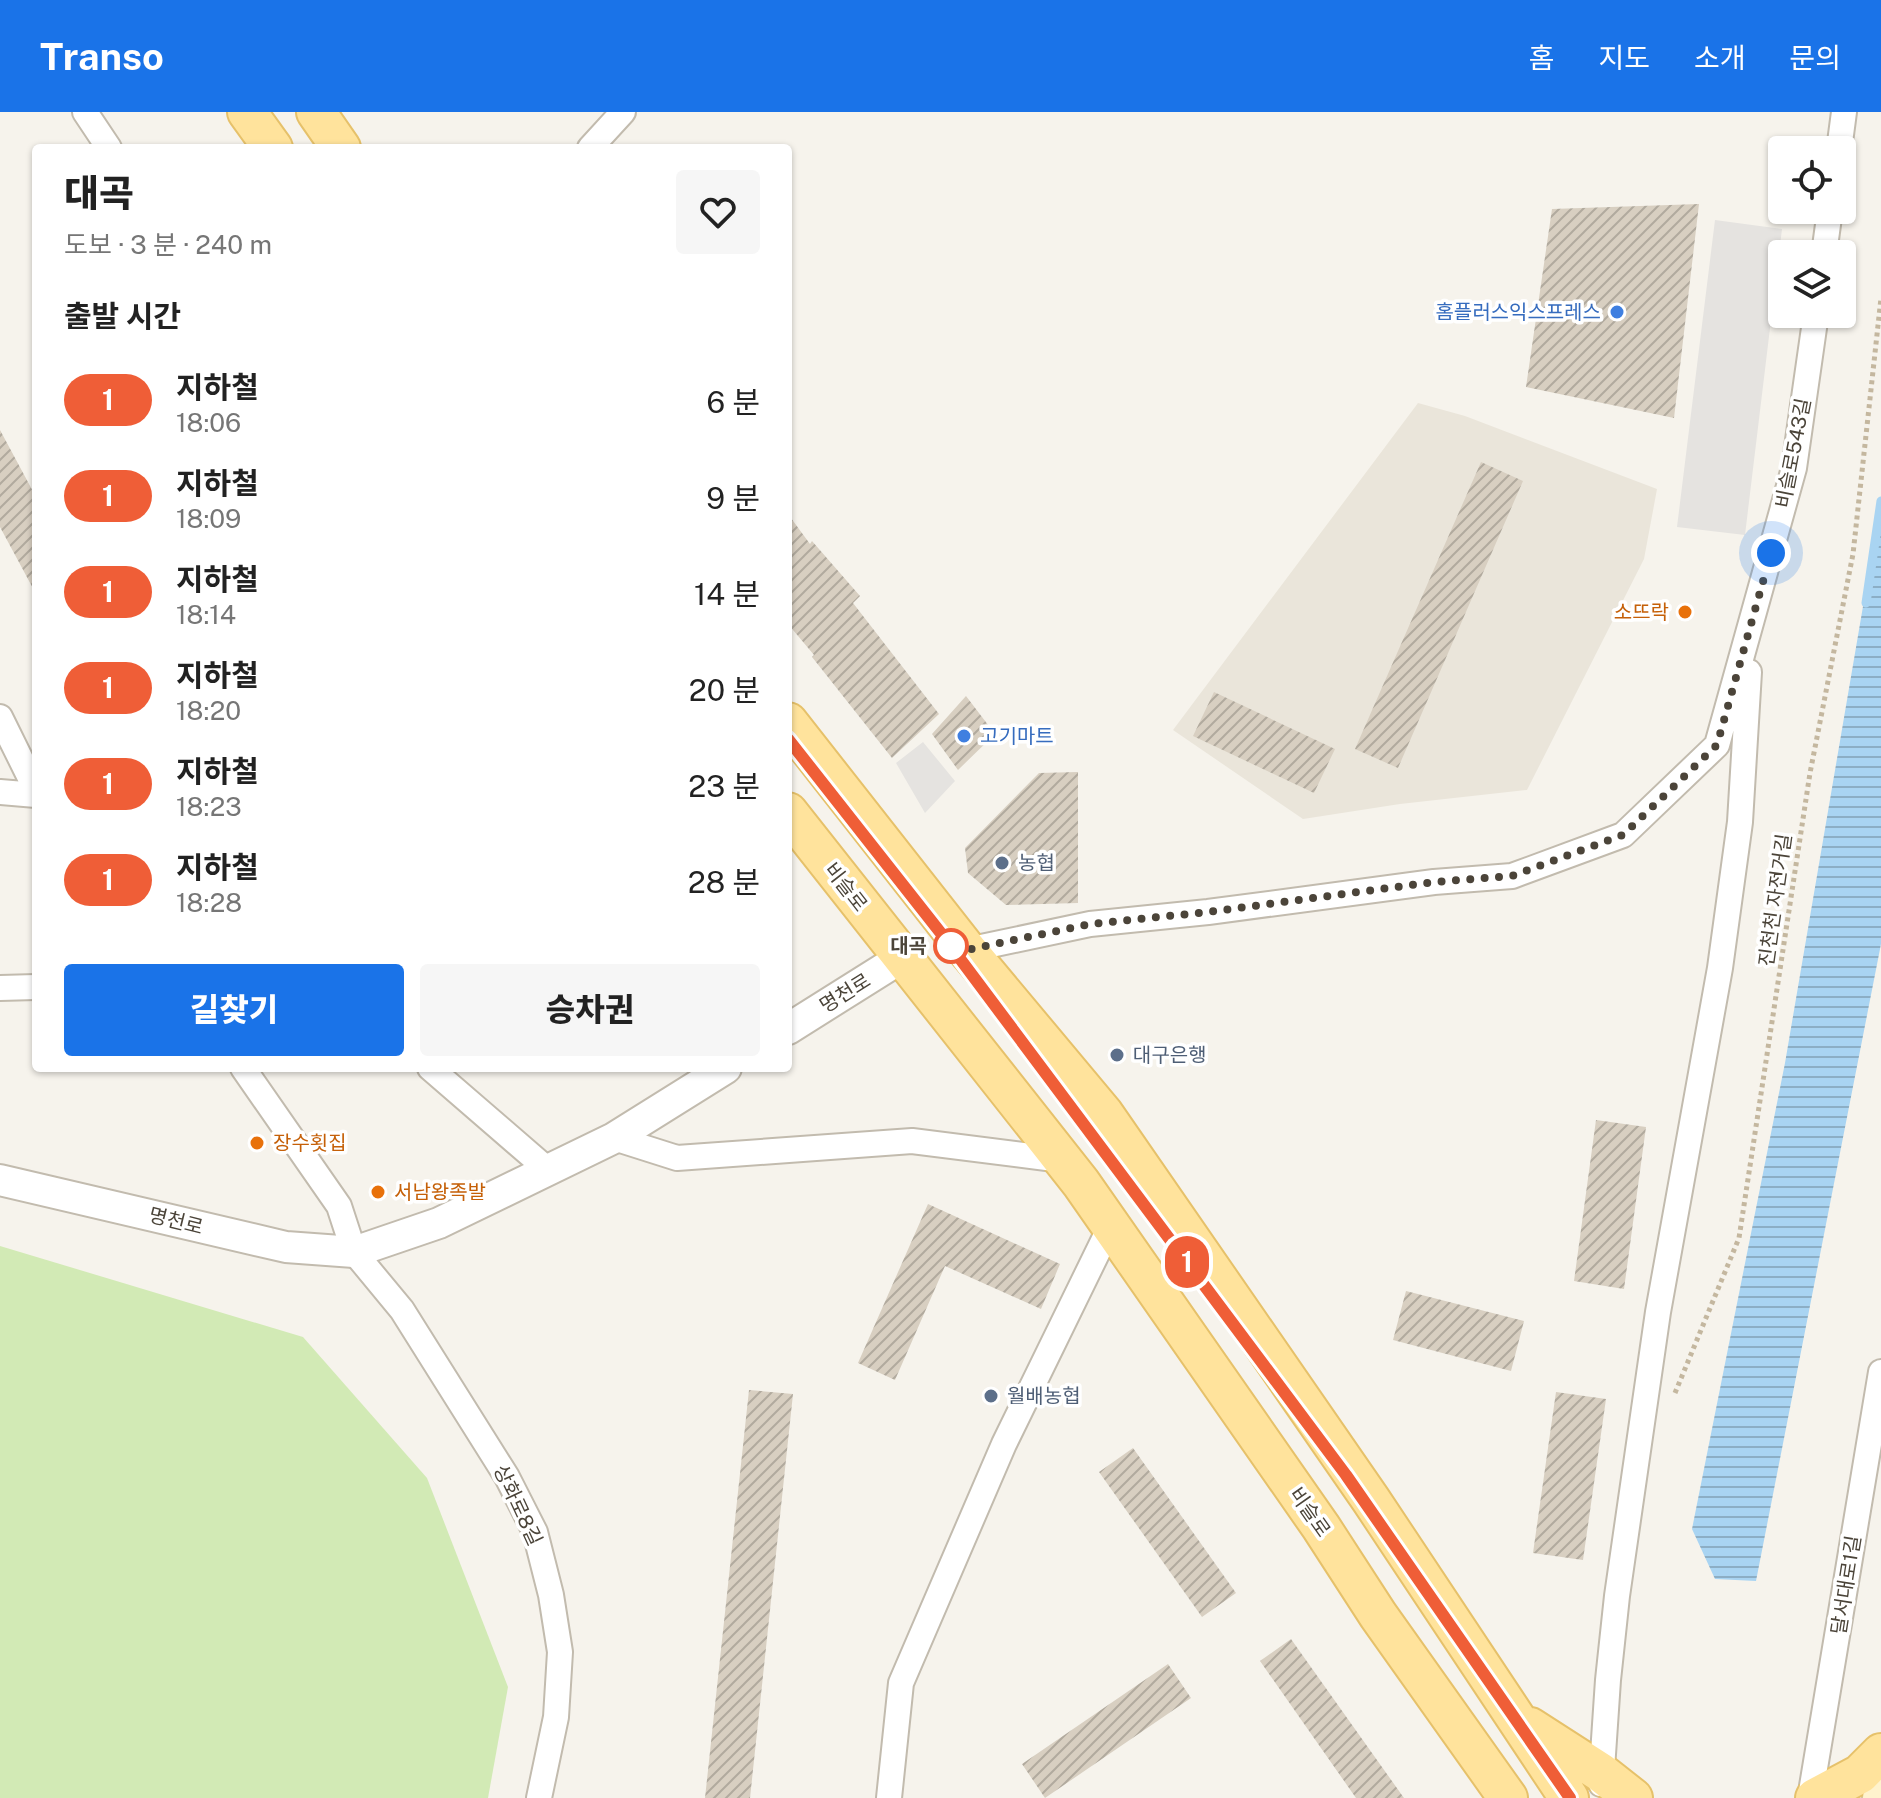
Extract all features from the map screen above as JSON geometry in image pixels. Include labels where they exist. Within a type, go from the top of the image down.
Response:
[{"type":"main road","points":[[247,112],[270,144]]},
{"type":"main road","points":[[316,112],[338,144]]},
{"type":"main road","points":[[792,727],[967,950],[1104,1114],[1371,1500],[1569,1798]]},
{"type":"main road","name":"비슬로","points":[[792,817],[1062,1160],[1508,1798]]},
{"type":"main road","points":[[1513,1716],[1601,1785],[1633,1798]]},
{"type":"main road","points":[[1813,1798],[1860,1774],[1881,1753]]},
{"type":"street","points":[[85,112],[106,144]]},
{"type":"street","points":[[594,144],[623,112]]},
{"type":"street","points":[[1841,136],[1844,112]]},
{"type":"street","name":"비슬로543길","points":[[967,950],[1090,924],[1434,882],[1512,876],[1623,835],[1717,745],[1794,468],[1814,328]]},
{"type":"street","points":[[1601,1785],[1617,1596],[1658,1312],[1720,968],[1740,822],[1755,609]]},
{"type":"street","points":[[0,717],[32,784]]},
{"type":"street","points":[[0,792],[32,792]]},
{"type":"street","name":"명천로","points":[[792,1026],[901,958]]},
{"type":"street","points":[[0,988],[32,987]]},
{"type":"street","points":[[246,1072],[339,1206],[354,1252]]},
{"type":"street","points":[[435,1072],[548,1170]]},
{"type":"street","name":"명천로","points":[[0,1180],[286,1247],[354,1252],[439,1223],[614,1138],[720,1072]]},
{"type":"street","points":[[614,1138],[677,1158],[912,1141],[1062,1160]]},
{"type":"street","points":[[889,1798],[901,1683],[1004,1444],[1110,1227]]},
{"type":"street","name":"상화로8길","points":[[354,1252],[402,1310],[507,1477],[535,1532],[551,1595],[560,1652],[556,1717],[539,1798]]},
{"type":"street","name":"달서대로1길","points":[[1813,1798],[1881,1372]]},
{"type":"path","name":"진천천 자전거길","points":[[1672,1399],[1739,1238],[1810,773],[1853,554],[1881,298]]},
{"type":"shaded area","points":[[1715,220],[1782,229],[1781,240],[1768,240],[1770,328],[1745,535],[1677,527]]},
{"type":"shaded area","points":[[1418,403],[1465,416],[1657,489],[1644,559],[1527,790],[1400,804],[1303,819],[1173,730]]},
{"type":"shaded area","points":[[923,742],[955,781],[925,813],[896,763]]},
{"type":"green space","points":[[0,1246],[303,1337],[427,1478],[508,1687],[488,1798],[0,1798]]},
{"type":"water","points":[[1881,501],[1881,944],[1756,1581],[1715,1579],[1692,1529],[1785,1063]]},
{"type":"building","points":[[1699,204],[1674,418],[1526,387],[1552,209]]},
{"type":"building","points":[[0,430],[32,490],[32,587],[0,527]]},
{"type":"building","points":[[1481,462],[1523,481],[1398,768],[1355,749]]},
{"type":"building","points":[[792,519],[810,544],[812,541],[860,596],[853,603],[939,714],[892,758],[812,657],[814,655],[792,629]]},
{"type":"building","points":[[1214,692],[1335,749],[1314,793],[1193,736]]},
{"type":"building","points":[[966,696],[995,734],[958,770],[932,734]]},
{"type":"building","points":[[1078,772],[1078,903],[1006,905],[968,873],[965,848],[1039,773]]},
{"type":"building","points":[[1596,1120],[1646,1127],[1624,1289],[1574,1281]]},
{"type":"building","points":[[928,1204],[1060,1264],[1041,1309],[945,1266],[895,1380],[858,1363]]},
{"type":"building","points":[[1406,1291],[1524,1321],[1511,1371],[1393,1340]]},
{"type":"building","points":[[749,1390],[793,1394],[750,1798],[705,1798]]},
{"type":"building","points":[[1556,1392],[1606,1399],[1583,1560],[1533,1553]]},
{"type":"building","points":[[1133,1448],[1236,1593],[1202,1617],[1099,1472]]},
{"type":"building","points":[[1291,1639],[1404,1798],[1356,1798],[1260,1661]]},
{"type":"building","points":[[1168,1664],[1191,1698],[1045,1798],[1022,1764]]},
{"type":"waterway","points":[[1866,603],[1881,501]]},
{"type":"metro line","name":"1","points":[[792,744],[940,932],[1346,1475],[1570,1798]]},
{"type":"place","name":"홈플러스익스프레스","points":[[1617,312]]},
{"type":"place","name":"소뜨락","points":[[1685,612]]},
{"type":"place","name":"고기마트","points":[[964,736]]},
{"type":"place","name":"농협","points":[[1002,863]]},
{"type":"place","name":"대곡","points":[[951,946]]},
{"type":"place","name":"대구은행","points":[[1117,1055]]},
{"type":"place","name":"장수횟집","points":[[257,1143]]},
{"type":"place","name":"서남왕족발","points":[[378,1192]]},
{"type":"place","name":"월배농협","points":[[991,1396]]},
{"type":"route","points":[[951,946],[958,939],[967,950],[1090,924],[1434,882],[1512,876],[1623,835],[1717,745],[1771,553]]}]
